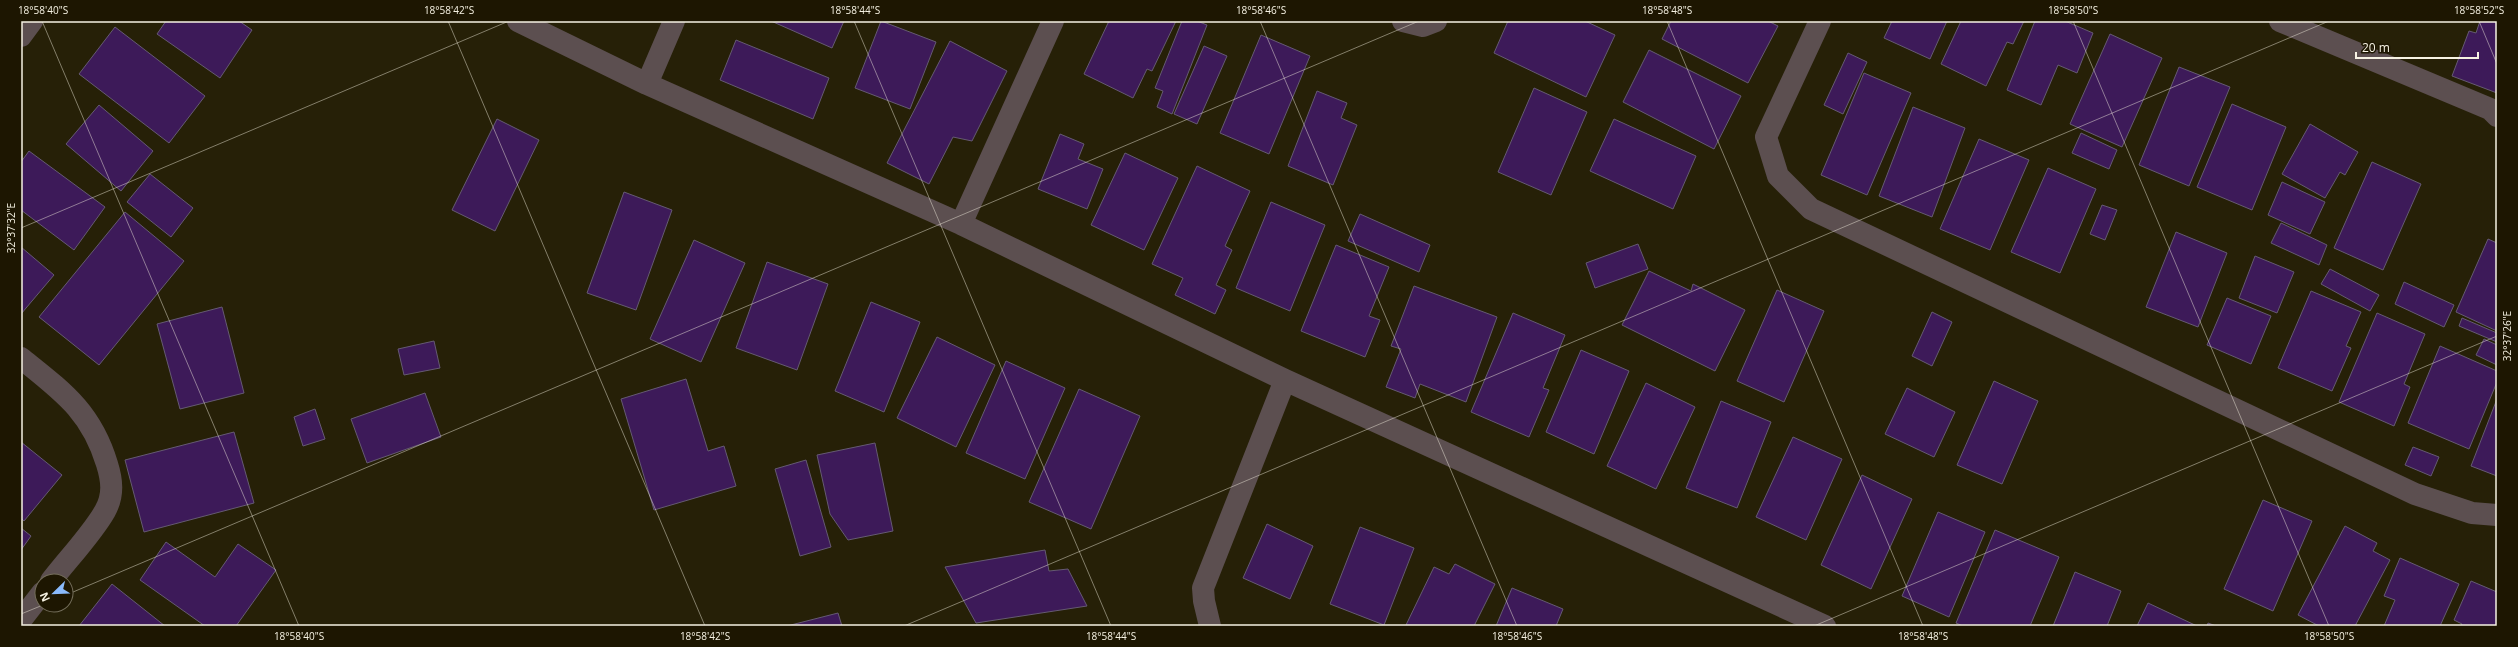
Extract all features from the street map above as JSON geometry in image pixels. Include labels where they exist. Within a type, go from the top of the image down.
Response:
[{"type":"street","points":[[21,36],[32,21]]},
{"type":"street","points":[[518,21],[647,84],[961,224],[1285,380],[1813,624]]},
{"type":"street","points":[[647,84],[674,21]]},
{"type":"street","points":[[961,224],[1054,21]]},
{"type":"street","points":[[1403,21],[1423,26],[1436,21]]},
{"type":"street","points":[[1820,21],[1766,137],[1778,176],[1811,208],[2415,494],[2472,513],[2497,515]]},
{"type":"street","points":[[2280,21],[2490,109],[2497,116]]},
{"type":"street","points":[[21,358],[68,396],[88,420],[102,447],[113,484],[106,510],[57,573]]},
{"type":"street","points":[[1210,626],[1204,601],[1203,588],[1285,380]]},
{"type":"street","points":[[21,620],[34,603]]},
{"type":"building","points":[[166,21],[239,21],[252,30],[220,78],[157,34]]},
{"type":"building","points":[[771,21],[844,21],[832,48]]},
{"type":"building","points":[[881,21],[936,42],[910,109],[855,88]]},
{"type":"building","points":[[1109,21],[1176,21],[1152,71],[1147,69],[1133,98],[1084,74]]},
{"type":"building","points":[[1182,21],[1197,21],[1207,25],[1172,114],[1157,107],[1163,91],[1155,88]]},
{"type":"building","points":[[1508,21],[1585,21],[1615,35],[1586,97],[1494,53]]},
{"type":"building","points":[[1671,21],[1768,21],[1778,26],[1748,83],[1662,39]]},
{"type":"building","points":[[1892,21],[1947,21],[1930,59],[1884,38]]},
{"type":"building","points":[[1961,21],[2024,21],[2013,44],[2007,42],[1986,86],[1941,64]]},
{"type":"building","points":[[2035,21],[2065,21],[2093,33],[2077,73],[2058,65],[2041,105],[2007,90]]},
{"type":"building","points":[[2480,21],[2497,21],[2497,93],[2452,76],[2469,31],[2476,33]]},
{"type":"building","points":[[115,27],[205,96],[169,143],[79,74]]},
{"type":"building","points":[[2110,34],[2162,58],[2122,147],[2070,124]]},
{"type":"building","points":[[1261,35],[1310,56],[1269,154],[1220,133]]},
{"type":"building","points":[[736,40],[829,78],[813,119],[720,80]]},
{"type":"building","points":[[950,41],[1007,71],[972,141],[953,137],[929,184],[887,163]]},
{"type":"building","points":[[1204,46],[1227,56],[1197,124],[1174,114]]},
{"type":"building","points":[[1649,50],[1741,96],[1714,149],[1623,102]]},
{"type":"building","points":[[1848,53],[1867,62],[1843,114],[1824,105]]},
{"type":"building","points":[[2179,67],[2230,87],[2189,186],[2139,165]]},
{"type":"building","points":[[1864,73],[1911,93],[1867,195],[1821,175]]},
{"type":"building","points":[[1534,88],[1587,112],[1551,195],[1498,172]]},
{"type":"building","points":[[1317,91],[1347,103],[1341,118],[1357,125],[1333,185],[1288,166]]},
{"type":"building","points":[[2232,104],[2286,127],[2252,210],[2197,187]]},
{"type":"building","points":[[99,105],[153,151],[121,191],[66,144]]},
{"type":"building","points":[[1913,107],[1965,128],[1932,217],[1879,196]]},
{"type":"building","points":[[497,119],[539,140],[495,231],[452,210]]},
{"type":"building","points":[[1614,119],[1696,156],[1673,209],[1590,171]]},
{"type":"building","points":[[2310,124],[2358,152],[2345,175],[2340,172],[2325,198],[2282,174]]},
{"type":"building","points":[[2081,133],[2117,150],[2109,169],[2072,153]]},
{"type":"building","points":[[1060,134],[1084,144],[1078,159],[1103,169],[1087,209],[1038,189]]},
{"type":"building","points":[[1979,139],[2029,160],[1990,250],[1940,229]]},
{"type":"building","points":[[29,151],[105,207],[74,250],[21,210],[21,162]]},
{"type":"building","points":[[1125,153],[1178,178],[1144,250],[1091,225]]},
{"type":"building","points":[[2372,162],[2421,184],[2383,270],[2334,248]]},
{"type":"building","points":[[1197,166],[1250,191],[1225,246],[1232,250],[1216,285],[1226,290],[1215,314],[1175,295],[1183,278],[1152,264]]},
{"type":"building","points":[[2048,168],[2096,189],[2060,273],[2011,252]]},
{"type":"building","points":[[150,174],[193,208],[171,237],[127,202]]},
{"type":"building","points":[[2282,182],[2325,202],[2310,234],[2268,215]]},
{"type":"building","points":[[624,192],[672,210],[636,310],[587,293]]},
{"type":"building","points":[[1271,202],[1325,225],[1290,311],[1236,288]]},
{"type":"building","points":[[2102,205],[2117,210],[2105,240],[2090,234]]},
{"type":"building","points":[[125,212],[184,261],[99,365],[39,317]]},
{"type":"building","points":[[1360,214],[1430,245],[1419,272],[1348,241]]},
{"type":"building","points":[[2281,223],[2327,245],[2319,265],[2271,243]]},
{"type":"building","points":[[2176,232],[2227,253],[2198,327],[2146,307]]},
{"type":"building","points":[[2488,239],[2497,243],[2497,331],[2456,312]]},
{"type":"building","points":[[694,240],[745,263],[701,362],[650,339]]},
{"type":"building","points":[[1638,244],[1648,269],[1595,288],[1586,263]]},
{"type":"building","points":[[1336,245],[1389,267],[1369,316],[1380,320],[1365,357],[1301,331]]},
{"type":"building","points":[[21,247],[54,275],[21,314]]},
{"type":"building","points":[[2255,256],[2294,272],[2277,313],[2239,298]]},
{"type":"building","points":[[767,262],[828,284],[797,370],[736,348]]},
{"type":"building","points":[[2330,269],[2379,295],[2370,311],[2321,284]]},
{"type":"building","points":[[1649,271],[1691,291],[1693,284],[1745,310],[1715,371],[1622,325]]},
{"type":"building","points":[[2404,282],[2454,305],[2444,327],[2395,304]]},
{"type":"building","points":[[1414,286],[1497,317],[1466,402],[1420,384],[1415,398],[1386,387],[1401,349],[1391,346]]},
{"type":"building","points":[[1777,290],[1824,311],[1784,402],[1737,381]]},
{"type":"building","points":[[2311,291],[2361,312],[2346,346],[2351,348],[2332,391],[2278,368]]},
{"type":"building","points":[[2227,298],[2271,316],[2251,364],[2207,345]]},
{"type":"building","points":[[871,302],[920,322],[884,412],[835,391]]},
{"type":"building","points":[[222,307],[244,393],[180,409],[157,324]]},
{"type":"building","points":[[1932,312],[1952,322],[1932,366],[1912,356]]},
{"type":"building","points":[[1513,313],[1565,335],[1543,388],[1549,390],[1529,437],[1471,412]]},
{"type":"building","points":[[2377,313],[2425,334],[2404,384],[2410,387],[2394,426],[2339,402]]},
{"type":"building","points":[[2462,318],[2497,333],[2497,342],[2459,326]]},
{"type":"building","points":[[937,337],[995,365],[956,447],[897,418]]},
{"type":"building","points":[[2484,339],[2497,345],[2497,365],[2476,355]]},
{"type":"building","points":[[434,341],[440,368],[404,375],[398,349]]},
{"type":"building","points":[[2440,346],[2497,371],[2497,382],[2469,449],[2408,423]]},
{"type":"building","points":[[1581,350],[1629,371],[1594,454],[1546,432]]},
{"type":"building","points":[[1006,361],[1065,388],[1025,479],[966,453]]},
{"type":"building","points":[[686,379],[708,451],[724,446],[736,486],[654,510],[621,399]]},
{"type":"building","points":[[1994,381],[2038,401],[2002,484],[1957,465]]},
{"type":"building","points":[[1646,383],[1695,407],[1656,489],[1607,466]]},
{"type":"building","points":[[1907,388],[1955,412],[1934,457],[1885,434]]},
{"type":"building","points":[[1079,389],[1140,416],[1091,529],[1029,502]]},
{"type":"building","points":[[425,393],[441,437],[367,463],[351,419]]},
{"type":"building","points":[[2497,399],[2497,476],[2471,466]]},
{"type":"building","points":[[1721,401],[1771,422],[1737,508],[1686,488]]},
{"type":"building","points":[[315,409],[325,439],[303,446],[294,417]]},
{"type":"building","points":[[234,432],[254,503],[144,532],[125,460]]},
{"type":"building","points":[[1793,437],[1842,459],[1806,540],[1756,517]]},
{"type":"building","points":[[21,442],[62,475],[24,521],[21,518]]},
{"type":"building","points":[[875,443],[893,531],[848,540],[830,514],[817,455]]},
{"type":"building","points":[[2413,447],[2439,457],[2431,476],[2405,465]]},
{"type":"building","points":[[806,460],[831,547],[800,556],[775,469]]},
{"type":"building","points":[[1862,475],[1912,499],[1871,589],[1821,565]]},
{"type":"building","points":[[2263,500],[2312,521],[2273,611],[2224,589]]},
{"type":"building","points":[[1938,512],[1985,532],[1949,617],[1902,596]]},
{"type":"building","points":[[1267,524],[1313,546],[1290,599],[1243,578]]},
{"type":"building","points":[[2345,526],[2377,543],[2373,551],[2390,560],[2355,626],[2319,626],[2298,615]]},
{"type":"building","points":[[1360,527],[1414,548],[1384,625],[1330,604]]},
{"type":"building","points":[[21,528],[31,536],[21,550]]},
{"type":"building","points":[[1995,530],[2059,557],[2030,626],[1963,626],[1956,623]]},
{"type":"building","points":[[166,542],[215,577],[238,544],[276,570],[236,626],[205,626],[140,580]]},
{"type":"building","points":[[1045,550],[1049,571],[1068,569],[1087,606],[976,623],[945,567]]},
{"type":"building","points":[[2400,558],[2459,584],[2440,626],[2384,626],[2395,600],[2384,596]]},
{"type":"building","points":[[1455,564],[1495,584],[1474,626],[1406,625],[1434,567],[1449,574]]},
{"type":"building","points":[[2075,572],[2121,591],[2107,626],[2053,626]]},
{"type":"building","points":[[2471,581],[2497,592],[2497,626],[2461,626],[2462,624],[2454,620]]},
{"type":"building","points":[[112,584],[165,626],[79,626]]},
{"type":"building","points":[[1512,588],[1563,609],[1556,626],[1496,626]]},
{"type":"building","points":[[2148,603],[2197,626],[2137,626]]},
{"type":"building","points":[[838,613],[842,626],[787,626]]},
{"type":"building","points":[[2208,623],[2216,626],[2207,626]]}]
